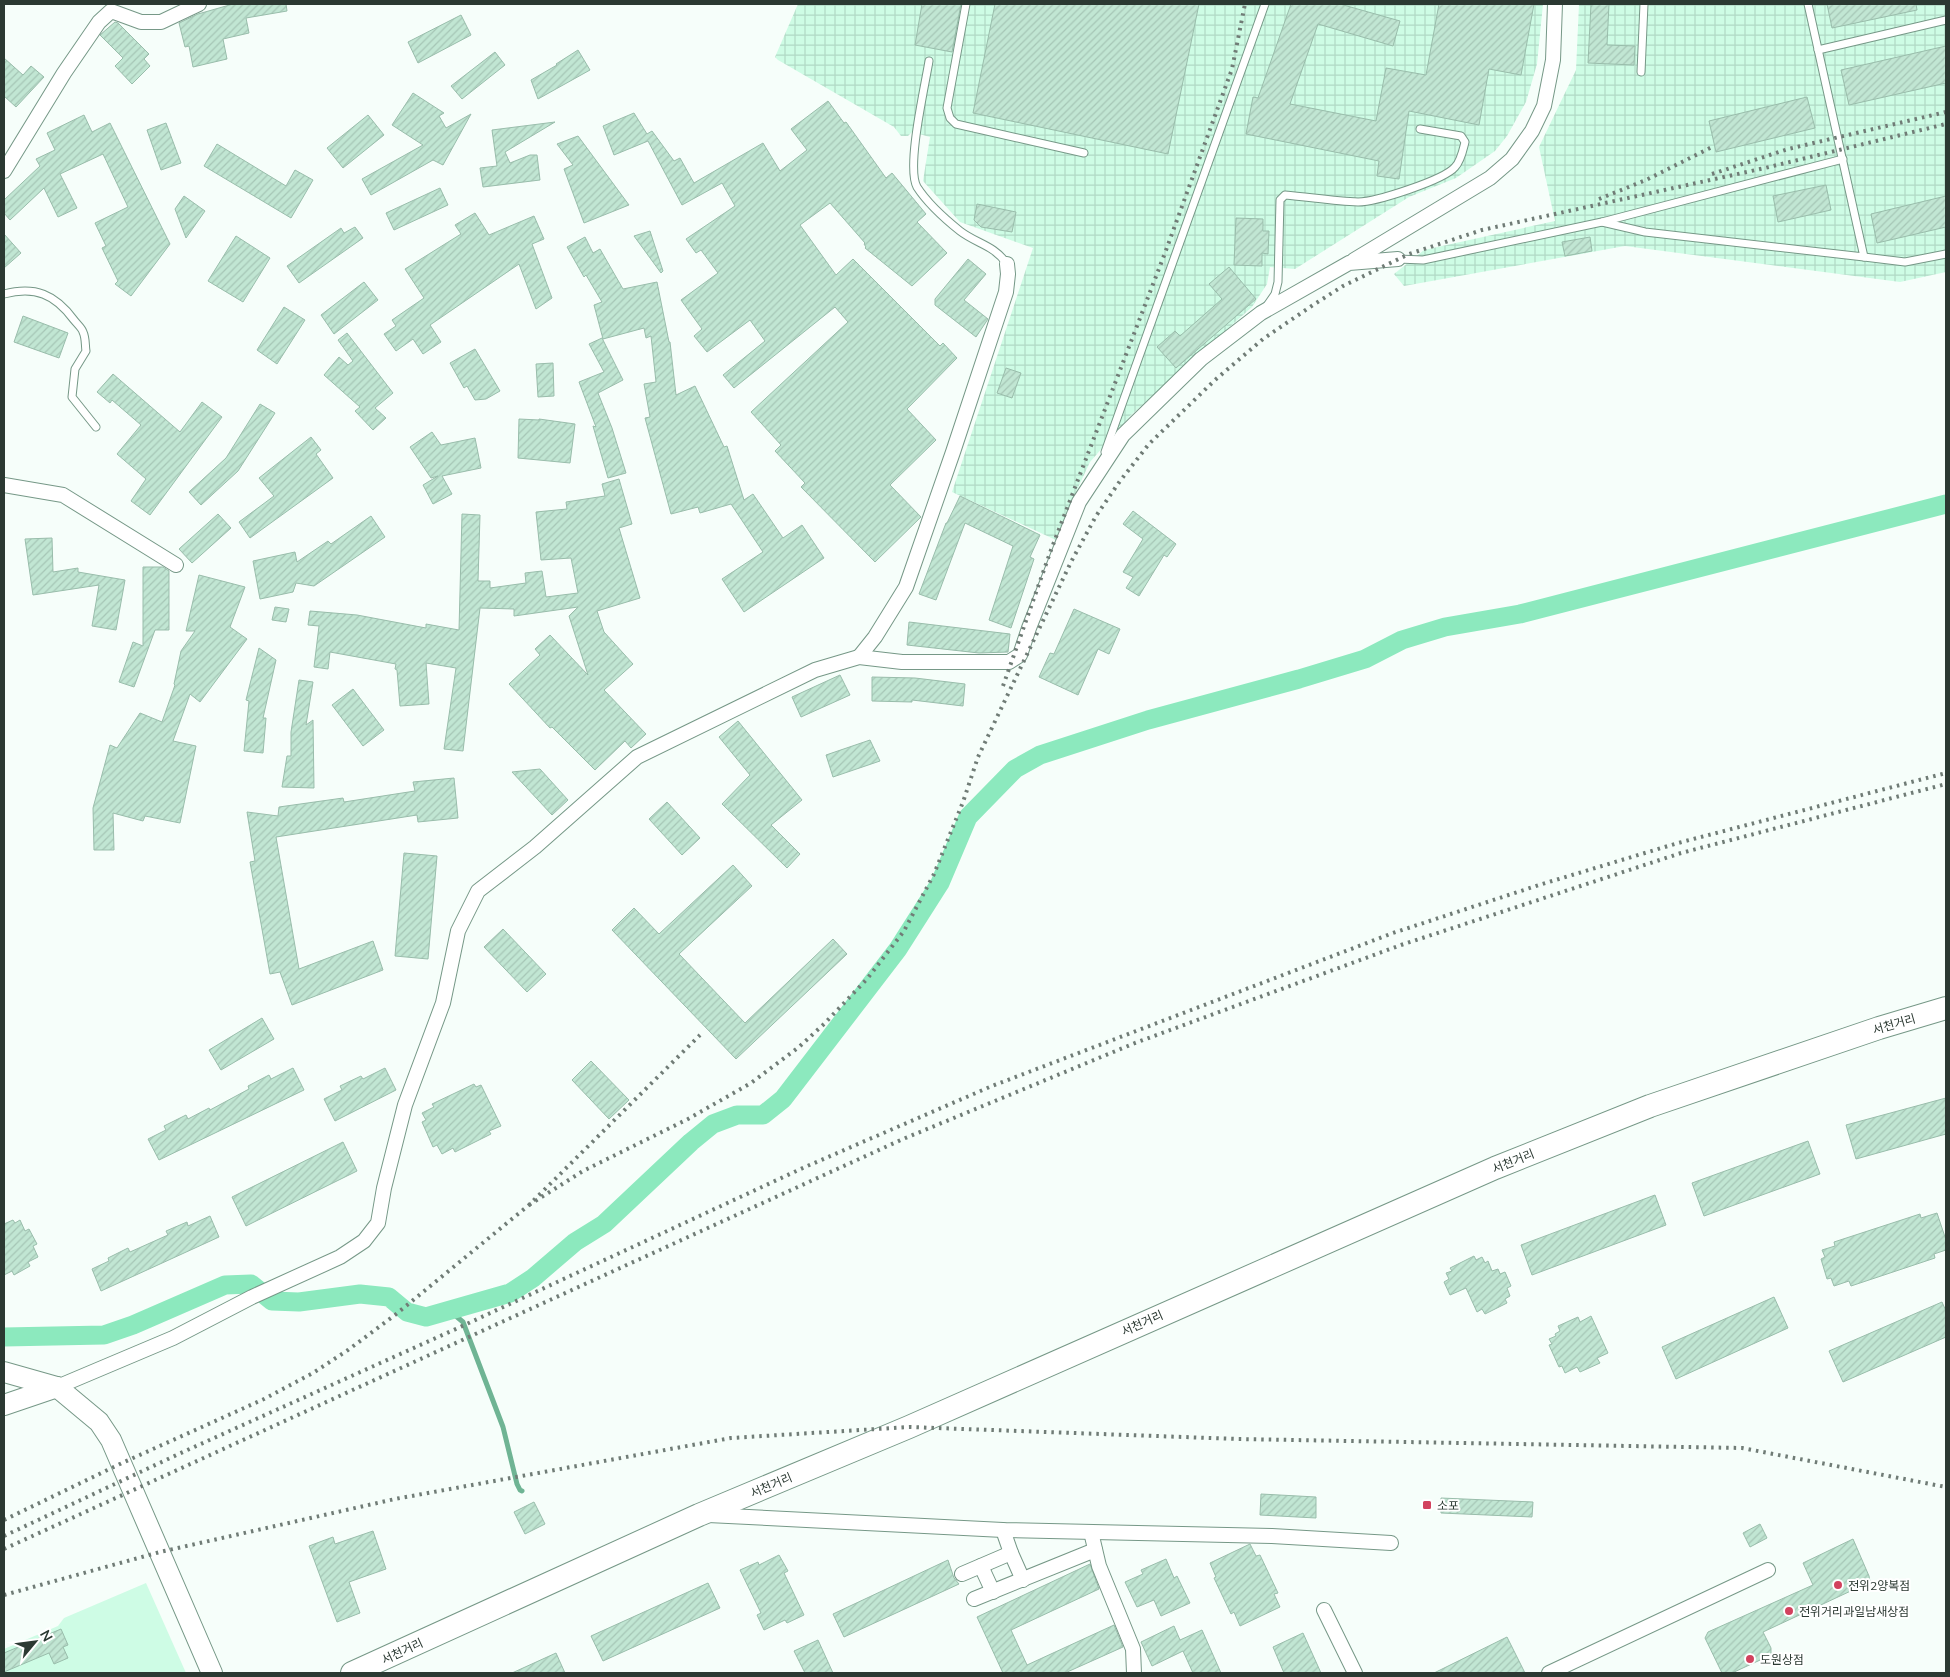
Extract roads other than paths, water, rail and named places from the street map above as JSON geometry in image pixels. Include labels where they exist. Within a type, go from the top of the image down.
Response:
[{"type":"main road","name":"서천거리","points":[[352,1673],[699,1515],[909,1427],[1494,1168],[1650,1106],[1878,1028],[1946,1008]]},
{"type":"street","points":[[4,171],[64,73],[99,22],[110,11],[142,22],[161,22],[199,4]]},
{"type":"street","points":[[4,1405],[57,1387],[173,1338],[252,1297],[340,1257],[364,1240],[378,1223],[384,1188],[405,1105],[443,1003],[458,931],[478,891],[535,847],[637,757],[815,670],[859,657],[902,662],[1009,662],[1020,655],[1079,502],[1123,435],[1201,359],[1261,313],[1349,263],[1490,178],[1512,159],[1532,131],[1544,106],[1553,60],[1555,4]]},
{"type":"street","points":[[1349,263],[1398,259]]},
{"type":"street","points":[[859,657],[875,638],[906,587],[954,452],[1006,292],[1007,264]]},
{"type":"street","points":[[4,485],[63,495],[176,564]]},
{"type":"street","points":[[4,1372],[57,1387],[99,1422],[112,1440],[212,1673]]},
{"type":"street","points":[[699,1515],[1003,1530],[1272,1536],[1391,1544]]},
{"type":"street","points":[[1003,1530],[1023,1580]]},
{"type":"street","points":[[1091,1532],[1099,1566],[1133,1649],[1134,1673]]},
{"type":"street","points":[[974,1599],[1095,1550]]},
{"type":"street","points":[[962,1574],[1011,1553]]},
{"type":"street","points":[[981,1566],[993,1592]]},
{"type":"street","points":[[1548,1673],[1768,1570]]},
{"type":"street","points":[[1324,1610],[1355,1673]]},
{"type":"lane","points":[[966,4],[947,108],[950,118],[956,124],[1084,153]]},
{"type":"lane","points":[[1099,472],[1265,4]]},
{"type":"lane","points":[[1641,72],[1644,4]]},
{"type":"lane","points":[[1808,4],[1864,257]]},
{"type":"lane","points":[[1818,50],[1946,20]]},
{"type":"lane","points":[[929,61],[914,159],[916,186],[942,216],[964,234],[1000,253],[1007,264]]},
{"type":"lane","points":[[1261,313],[1275,294],[1278,282],[1280,200],[1285,196],[1360,202],[1393,194],[1439,177],[1455,167],[1462,156],[1465,142],[1461,136],[1420,129]]},
{"type":"lane","points":[[1398,259],[1424,260],[1602,222],[1843,158]]},
{"type":"lane","points":[[1602,222],[1645,232],[1905,262],[1946,254]]},
{"type":"lane","points":[[4,294],[30,290],[42,293],[54,299],[69,313],[83,332],[86,351],[75,369],[72,397],[96,427]]},
{"type":"waterway","points":[[4,1337],[104,1335],[133,1325],[225,1285],[251,1284],[272,1301],[299,1302],[360,1294],[389,1297],[407,1312],[426,1317],[510,1293],[533,1278],[575,1242],[604,1224],[691,1142],[713,1124],[737,1115],[763,1115],[783,1099],[898,949],[940,883],[968,817],[1015,769],[1040,755],[1148,720],[1365,659],[1402,640],[1445,627],[1520,614],[1946,504]]},
{"type":"waterway","points":[[450,1311],[463,1322],[503,1427],[517,1484],[522,1491]]},
{"type":"railway","points":[[1003,686],[1051,550],[1165,253],[1232,69],[1245,4]]},
{"type":"railway","points":[[1712,174],[1788,149],[1946,112]]},
{"type":"railway","points":[[529,1205],[583,1171],[688,1119],[751,1083],[799,1047],[867,979],[904,931],[934,874],[963,802],[978,757],[1071,562],[1096,516],[1149,444],[1215,380],[1263,339],[1343,286],[1409,254],[1482,230],[1765,168],[1946,124]]},
{"type":"railway","points":[[1599,199],[1646,180],[1712,147]]},
{"type":"railway","points":[[4,1536],[805,1167],[992,1086],[1393,933],[1539,885],[1678,843],[1946,773]]},
{"type":"railway","points":[[4,1549],[903,1139],[1135,1043],[1401,945],[1681,853],[1946,784]]},
{"type":"railway","points":[[4,1520],[122,1463],[264,1399],[313,1373],[348,1350],[395,1315],[529,1205],[700,1035]]},
{"type":"railway","points":[[4,1595],[160,1552],[395,1499],[731,1438],[909,1427],[1238,1439],[1742,1448],[1946,1487]]},
{"type":"place","name":"소포","points":[[1427,1505]]},
{"type":"place","name":"전위2양복점","points":[[1838,1585]]},
{"type":"place","name":"전위거리과일남새상점","points":[[1789,1611]]},
{"type":"place","name":"도원상점","points":[[1750,1659]]}]
